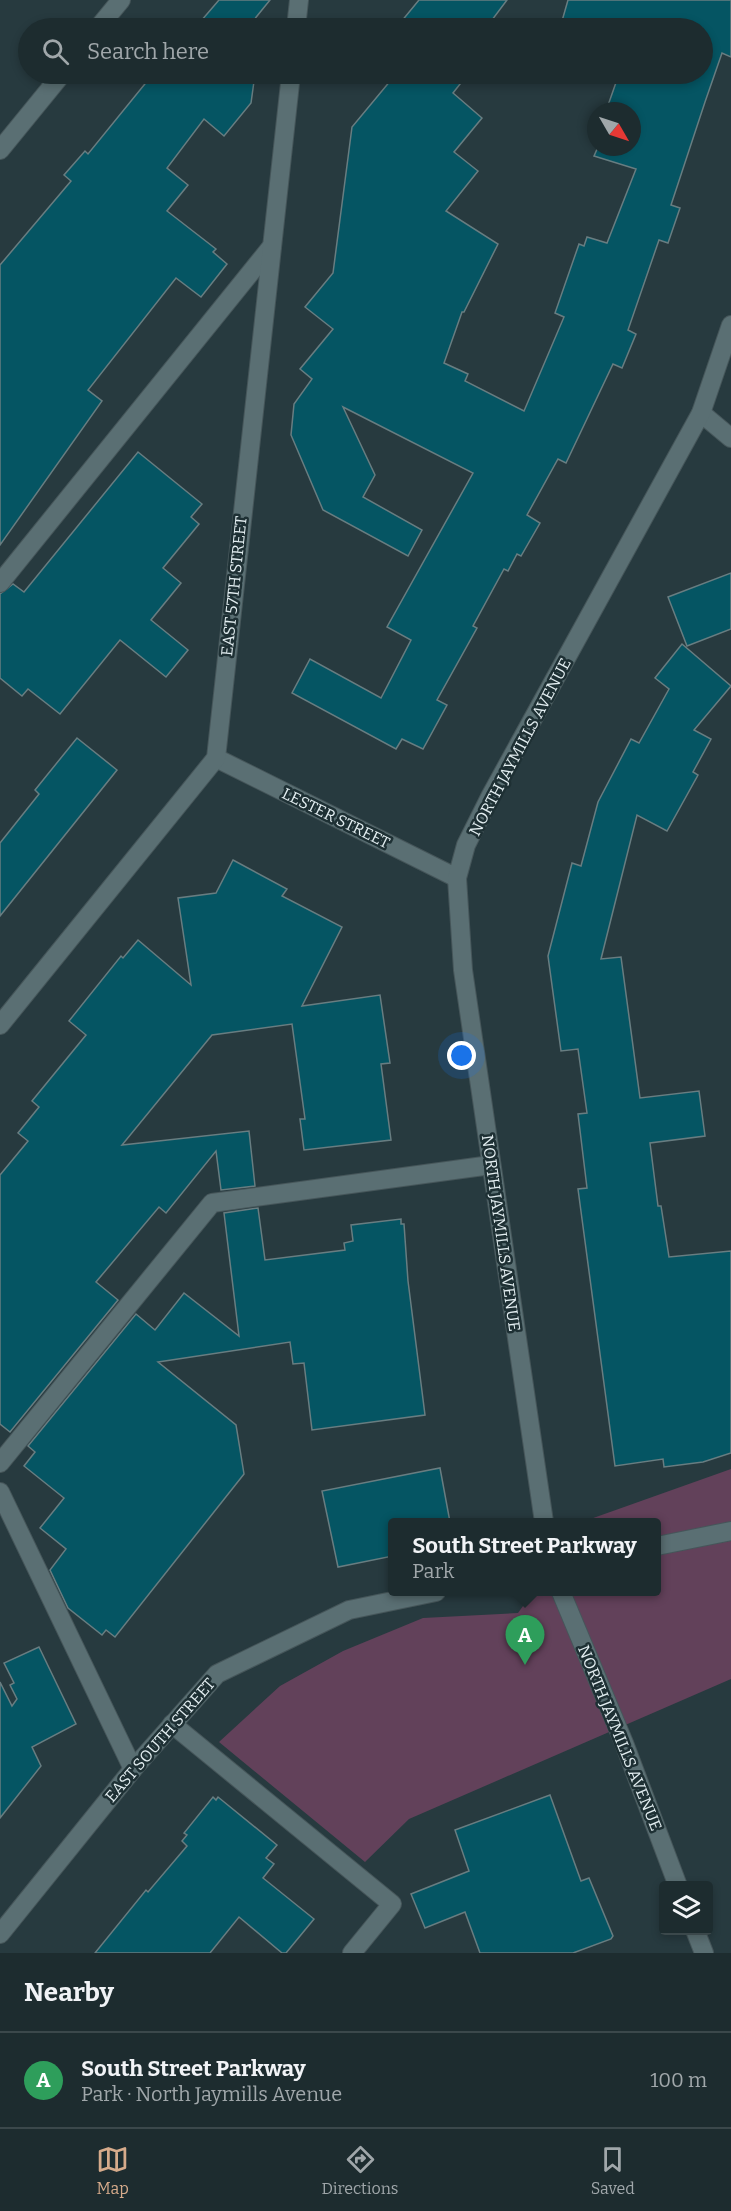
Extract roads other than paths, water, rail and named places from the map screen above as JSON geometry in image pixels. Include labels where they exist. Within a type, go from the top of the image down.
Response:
[{"type":"street","points":[[106,18],[121,0]]},
{"type":"street","points":[[297,18],[299,0]]},
{"type":"street","points":[[0,150],[54,84]]},
{"type":"street","name":"EAST 57TH STREET","points":[[216,758],[290,84]]},
{"type":"street","points":[[0,583],[272,246]]},
{"type":"street","name":"NORTH JAYMILLS AVENUE","points":[[543,1518],[463,970],[457,878],[466,845],[491,795],[701,414],[731,325]]},
{"type":"street","points":[[701,414],[731,438]]},
{"type":"street","points":[[0,1025],[216,758]]},
{"type":"street","name":"LESTER STREET","points":[[216,758],[457,878]]},
{"type":"street","points":[[0,1464],[212,1203],[491,1164]]},
{"type":"street","points":[[0,1492],[133,1769]]},
{"type":"street","points":[[661,1545],[731,1531]]},
{"type":"street","name":"EAST SOUTH STREET","points":[[0,1934],[133,1769],[218,1674],[349,1610],[417,1596]]},
{"type":"street","name":"NORTH JAYMILLS AVENUE","points":[[563,1596],[624,1743],[676,1881]]},
{"type":"street","points":[[172,1724],[392,1904],[352,1953]]},
{"type":"street","points":[[697,1935],[704,1953]]},
{"type":"place","name":"South Street Parkway","points":[[525,1665]]}]
